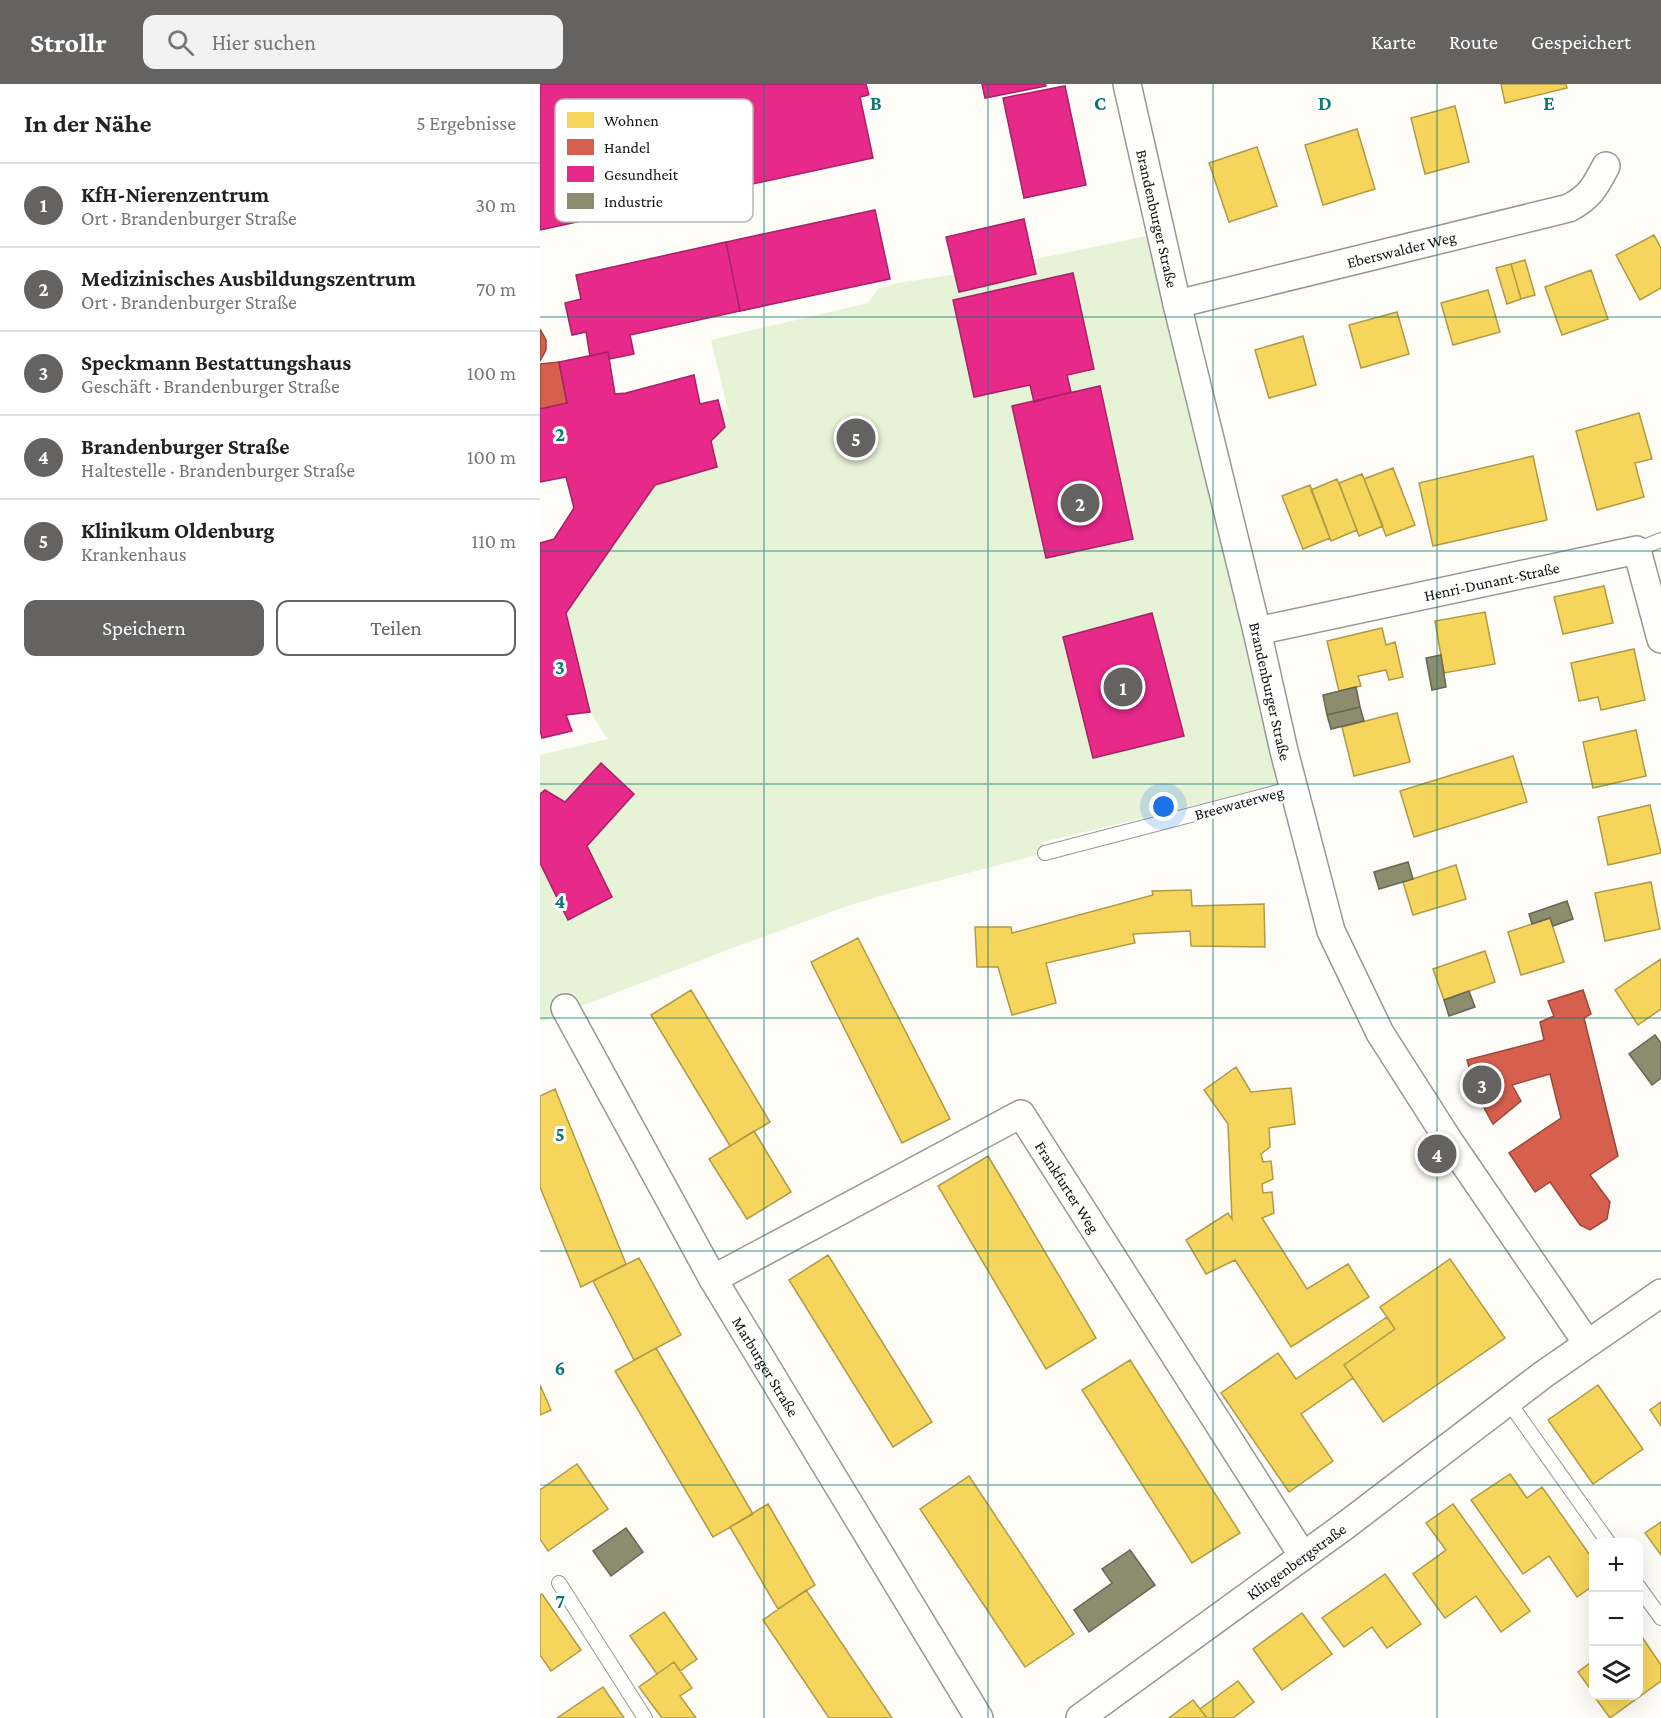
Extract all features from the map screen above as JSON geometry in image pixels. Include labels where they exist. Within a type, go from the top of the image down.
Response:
[{"type":"street","name":"Brandenburger Straße","points":[[1127,84],[1177,304],[1294,788],[1331,931],[1380,1033],[1449,1141],[1587,1343]]},
{"type":"street","name":"Eberswalder Weg","points":[[1177,304],[1569,208],[1585,199],[1606,166]]},
{"type":"street","name":"Henri-Dunant-Straße","points":[[1257,632],[1649,545],[1661,639]]},
{"type":"street","name":"Marburger Straße","points":[[566,1008],[712,1279],[979,1718]]},
{"type":"street","name":"Frankfurter Weg","points":[[712,1279],[1021,1114],[1303,1556]]},
{"type":"street","name":"Klingenbergstraße","points":[[1097,1713],[1508,1401],[1587,1343],[1661,1293]]},
{"type":"lane","name":"Breewaterweg","points":[[1045,853],[1294,788]]},
{"type":"lane","points":[[1508,1401],[1605,1538]]},
{"type":"lane","points":[[560,1582],[645,1718]]},
{"type":"lane","points":[[1642,1592],[1661,1618]]},
{"type":"green space","points":[[1161,233],[1283,784],[1043,842],[1045,853],[841,908],[540,1022],[540,755],[608,739],[590,712],[566,613],[655,485],[717,467],[711,441],[725,427],[719,404],[729,414],[711,340],[868,303],[878,289],[898,283],[978,271]]},
{"type":"building: Wohnen","points":[[1501,84],[1566,84],[1567,88],[1505,103]]},
{"type":"building: Wohnen","points":[[1455,106],[1469,162],[1425,174],[1411,118]]},
{"type":"building: Wohnen","points":[[1357,129],[1375,189],[1323,205],[1305,145]]},
{"type":"building: Wohnen","points":[[1257,147],[1277,206],[1229,222],[1209,163]]},
{"type":"building: Wohnen","points":[[1654,235],[1661,248],[1661,288],[1640,300],[1616,255]]},
{"type":"building: Wohnen","points":[[1525,260],[1535,295],[1521,299],[1511,264]]},
{"type":"building: Wohnen","points":[[1511,264],[1521,299],[1507,304],[1496,268]]},
{"type":"building: Wohnen","points":[[1591,270],[1608,319],[1562,335],[1545,287]]},
{"type":"building: Wohnen","points":[[1488,290],[1500,332],[1453,345],[1441,303]]},
{"type":"building: Wohnen","points":[[1397,312],[1409,354],[1361,368],[1349,325]]},
{"type":"building: Wohnen","points":[[1303,336],[1316,385],[1269,398],[1255,350]]},
{"type":"building: Wohnen","points":[[1639,413],[1652,459],[1635,463],[1644,497],[1597,510],[1576,431]]},
{"type":"building: Wohnen","points":[[1533,456],[1547,520],[1433,546],[1419,483]]},
{"type":"building: Wohnen","points":[[1393,468],[1415,525],[1386,536],[1364,479]]},
{"type":"building: Wohnen","points":[[1362,474],[1383,526],[1359,536],[1339,483]]},
{"type":"building: Wohnen","points":[[1337,479],[1357,530],[1331,541],[1311,490]]},
{"type":"building: Wohnen","points":[[1310,485],[1330,538],[1303,549],[1282,496]]},
{"type":"building: Wohnen","points":[[1604,586],[1613,623],[1563,634],[1554,597]]},
{"type":"building: Wohnen","points":[[1485,612],[1495,664],[1444,673],[1435,621]]},
{"type":"building: Wohnen","points":[[1382,628],[1386,645],[1395,642],[1403,677],[1389,680],[1386,670],[1358,676],[1361,686],[1339,691],[1327,641]]},
{"type":"building: Wohnen","points":[[1634,649],[1645,700],[1601,710],[1598,697],[1579,701],[1571,663]]},
{"type":"building: Wohnen","points":[[1397,713],[1410,762],[1354,776],[1342,727]]},
{"type":"building: Wohnen","points":[[1636,730],[1646,776],[1593,788],[1583,742]]},
{"type":"building: Wohnen","points":[[1513,756],[1527,802],[1414,837],[1400,791]]},
{"type":"building: Wohnen","points":[[1650,805],[1661,853],[1608,865],[1598,817]]},
{"type":"building: Wohnen","points":[[1456,865],[1466,899],[1413,915],[1403,882]]},
{"type":"building: Wohnen","points":[[1651,882],[1660,929],[1605,941],[1595,893]]},
{"type":"building: Wohnen","points":[[1191,890],[1192,906],[1264,904],[1265,947],[1191,946],[1190,931],[1133,934],[1135,943],[1046,963],[1056,1003],[1012,1015],[998,967],[977,967],[975,927],[1011,927],[1012,933],[1153,895],[1152,891]]},
{"type":"building: Wohnen","points":[[1550,918],[1564,962],[1521,975],[1508,932]]},
{"type":"building: Wohnen","points":[[858,938],[950,1119],[902,1143],[811,962]]},
{"type":"building: Wohnen","points":[[1485,951],[1495,982],[1444,1000],[1433,969]]},
{"type":"building: Wohnen","points":[[1661,959],[1661,1009],[1638,1025],[1615,990]]},
{"type":"building: Wohnen","points":[[691,990],[770,1122],[730,1146],[651,1015]]},
{"type":"building: Wohnen","points":[[1236,1067],[1251,1092],[1291,1088],[1295,1124],[1269,1128],[1270,1147],[1261,1154],[1263,1162],[1271,1161],[1273,1179],[1262,1184],[1263,1193],[1272,1192],[1274,1213],[1262,1218],[1307,1289],[1348,1264],[1369,1297],[1291,1347],[1235,1260],[1206,1274],[1186,1240],[1228,1213],[1232,1219],[1228,1124],[1204,1090]]},
{"type":"building: Wohnen","points":[[555,1089],[626,1264],[581,1287],[540,1187],[540,1096]]},
{"type":"building: Wohnen","points":[[754,1131],[791,1192],[747,1219],[709,1159]]},
{"type":"building: Wohnen","points":[[988,1156],[1096,1338],[1046,1369],[938,1186]]},
{"type":"building: Wohnen","points":[[828,1255],[932,1422],[893,1447],[789,1280]]},
{"type":"building: Wohnen","points":[[639,1258],[681,1335],[634,1360],[593,1281]]},
{"type":"building: Wohnen","points":[[1450,1259],[1505,1338],[1383,1422],[1344,1365],[1395,1329],[1380,1307]]},
{"type":"building: Wohnen","points":[[1387,1317],[1395,1329],[1344,1365],[1353,1378],[1301,1414],[1333,1461],[1289,1492],[1221,1393],[1278,1353],[1296,1379]]},
{"type":"building: Wohnen","points":[[656,1348],[753,1514],[713,1537],[615,1371]]},
{"type":"building: Wohnen","points":[[1130,1360],[1240,1533],[1192,1563],[1082,1390]]},
{"type":"building: Wohnen","points":[[540,1385],[551,1410],[540,1415]]},
{"type":"building: Wohnen","points":[[1598,1385],[1643,1449],[1593,1484],[1548,1420]]},
{"type":"building: Wohnen","points":[[1661,1402],[1661,1426],[1650,1410]]},
{"type":"building: Wohnen","points":[[577,1464],[608,1509],[548,1551],[540,1539],[540,1490]]},
{"type":"building: Wohnen","points":[[1510,1474],[1527,1498],[1542,1487],[1589,1554],[1589,1589],[1577,1597],[1549,1556],[1523,1574],[1471,1500]]},
{"type":"building: Wohnen","points":[[969,1476],[1074,1634],[1025,1667],[920,1509]]},
{"type":"building: Wohnen","points":[[768,1504],[815,1585],[778,1609],[730,1527]]},
{"type":"building: Wohnen","points":[[1453,1504],[1530,1611],[1501,1632],[1476,1596],[1445,1618],[1413,1574],[1446,1550],[1426,1523]]},
{"type":"building: Wohnen","points":[[1661,1522],[1661,1555],[1645,1533]]},
{"type":"building: Wohnen","points":[[1385,1574],[1421,1624],[1387,1648],[1372,1627],[1344,1647],[1322,1618]]},
{"type":"building: Wohnen","points":[[806,1590],[892,1718],[829,1718],[763,1620]]},
{"type":"building: Wohnen","points":[[542,1594],[581,1650],[551,1671],[540,1655],[540,1595]]},
{"type":"building: Wohnen","points":[[664,1612],[697,1659],[680,1671],[674,1662],[657,1674],[630,1636]]},
{"type":"building: Wohnen","points":[[1302,1613],[1332,1654],[1282,1690],[1253,1649]]},
{"type":"building: Wohnen","points":[[1643,1638],[1661,1665],[1661,1681],[1643,1694]]},
{"type":"building: Wohnen","points":[[674,1662],[692,1688],[680,1696],[696,1718],[662,1718],[639,1687]]},
{"type":"building: Wohnen","points":[[1589,1664],[1589,1687],[1578,1672]]},
{"type":"building: Wohnen","points":[[1238,1681],[1254,1702],[1233,1718],[1207,1718],[1200,1709]]},
{"type":"building: Wohnen","points":[[603,1687],[624,1718],[557,1718]]},
{"type":"building: Wohnen","points":[[1193,1700],[1207,1718],[1169,1718]]},
{"type":"building: Wohnen","points":[[1597,1700],[1635,1700],[1610,1718]]},
{"type":"building: Handel","points":[[540,329],[546,340],[546,350],[540,361]]},
{"type":"building: Handel","points":[[559,362],[567,403],[540,409],[540,364]]},
{"type":"building: Handel","points":[[1583,990],[1591,1014],[1584,1018],[1618,1156],[1590,1175],[1610,1202],[1607,1219],[1590,1230],[1580,1225],[1550,1182],[1535,1192],[1509,1153],[1561,1118],[1550,1074],[1512,1085],[1521,1101],[1493,1124],[1477,1095],[1467,1060],[1544,1040],[1540,1022],[1554,1016],[1548,1001]]},
{"type":"building: Gesundheit","points":[[540,84],[866,84],[869,95],[860,97],[873,158],[753,184],[753,99],[555,99],[555,222],[577,222],[540,230]]},
{"type":"building: Gesundheit","points":[[982,84],[1045,84],[1046,86],[985,98]]},
{"type":"building: Gesundheit","points":[[1065,86],[1086,185],[1024,198],[1003,98]]},
{"type":"building: Gesundheit","points":[[875,210],[890,279],[740,311],[726,242]]},
{"type":"building: Gesundheit","points":[[1024,219],[1036,274],[959,292],[946,237]]},
{"type":"building: Gesundheit","points":[[726,242],[740,311],[630,335],[634,354],[609,359],[608,352],[590,356],[586,332],[572,335],[565,303],[581,299],[576,275]]},
{"type":"building: Gesundheit","points":[[1073,273],[1094,369],[1067,375],[1071,392],[1034,402],[1030,385],[974,397],[953,300]]},
{"type":"building: Gesundheit","points":[[608,352],[615,394],[694,375],[700,404],[718,400],[725,427],[711,441],[717,467],[655,485],[566,613],[590,712],[566,715],[572,731],[542,738],[540,730],[540,543],[554,539],[574,508],[566,477],[540,482],[540,409],[567,403],[559,362]]},
{"type":"building: Gesundheit","points":[[1100,386],[1133,539],[1046,558],[1012,406]]},
{"type":"building: Gesundheit","points":[[1152,613],[1184,736],[1093,758],[1063,637]]},
{"type":"building: Gesundheit","points":[[601,763],[634,794],[587,846],[612,897],[568,920],[540,863],[540,794],[545,790],[565,802]]},
{"type":"building: Industrie","points":[[1441,655],[1446,687],[1432,690],[1426,658]]},
{"type":"building: Industrie","points":[[1356,687],[1360,707],[1327,715],[1323,695]]},
{"type":"building: Industrie","points":[[1360,707],[1364,721],[1331,729],[1327,715]]},
{"type":"building: Industrie","points":[[1408,862],[1413,879],[1379,889],[1374,872]]},
{"type":"building: Industrie","points":[[1567,901],[1573,919],[1553,926],[1550,918],[1532,924],[1529,914]]},
{"type":"building: Industrie","points":[[1469,991],[1475,1007],[1449,1016],[1444,1000]]},
{"type":"building: Industrie","points":[[1655,1035],[1661,1043],[1661,1078],[1652,1085],[1629,1054]]},
{"type":"building: Industrie","points":[[626,1528],[643,1552],[611,1576],[593,1551]]},
{"type":"building: Industrie","points":[[1130,1550],[1155,1585],[1089,1632],[1074,1610],[1112,1583],[1102,1569]]},
{"type":"place","name":"Klinikum Oldenburg","points":[[856,438]]},
{"type":"place","name":"Medizinisches Ausbildungszentrum","points":[[1080,503]]},
{"type":"place","name":"KfH-Nierenzentrum","points":[[1123,687]]},
{"type":"place","name":"Speckmann Bestattungshaus","points":[[1482,1085]]},
{"type":"place","name":"Brandenburger Straße","points":[[1437,1154]]}]
